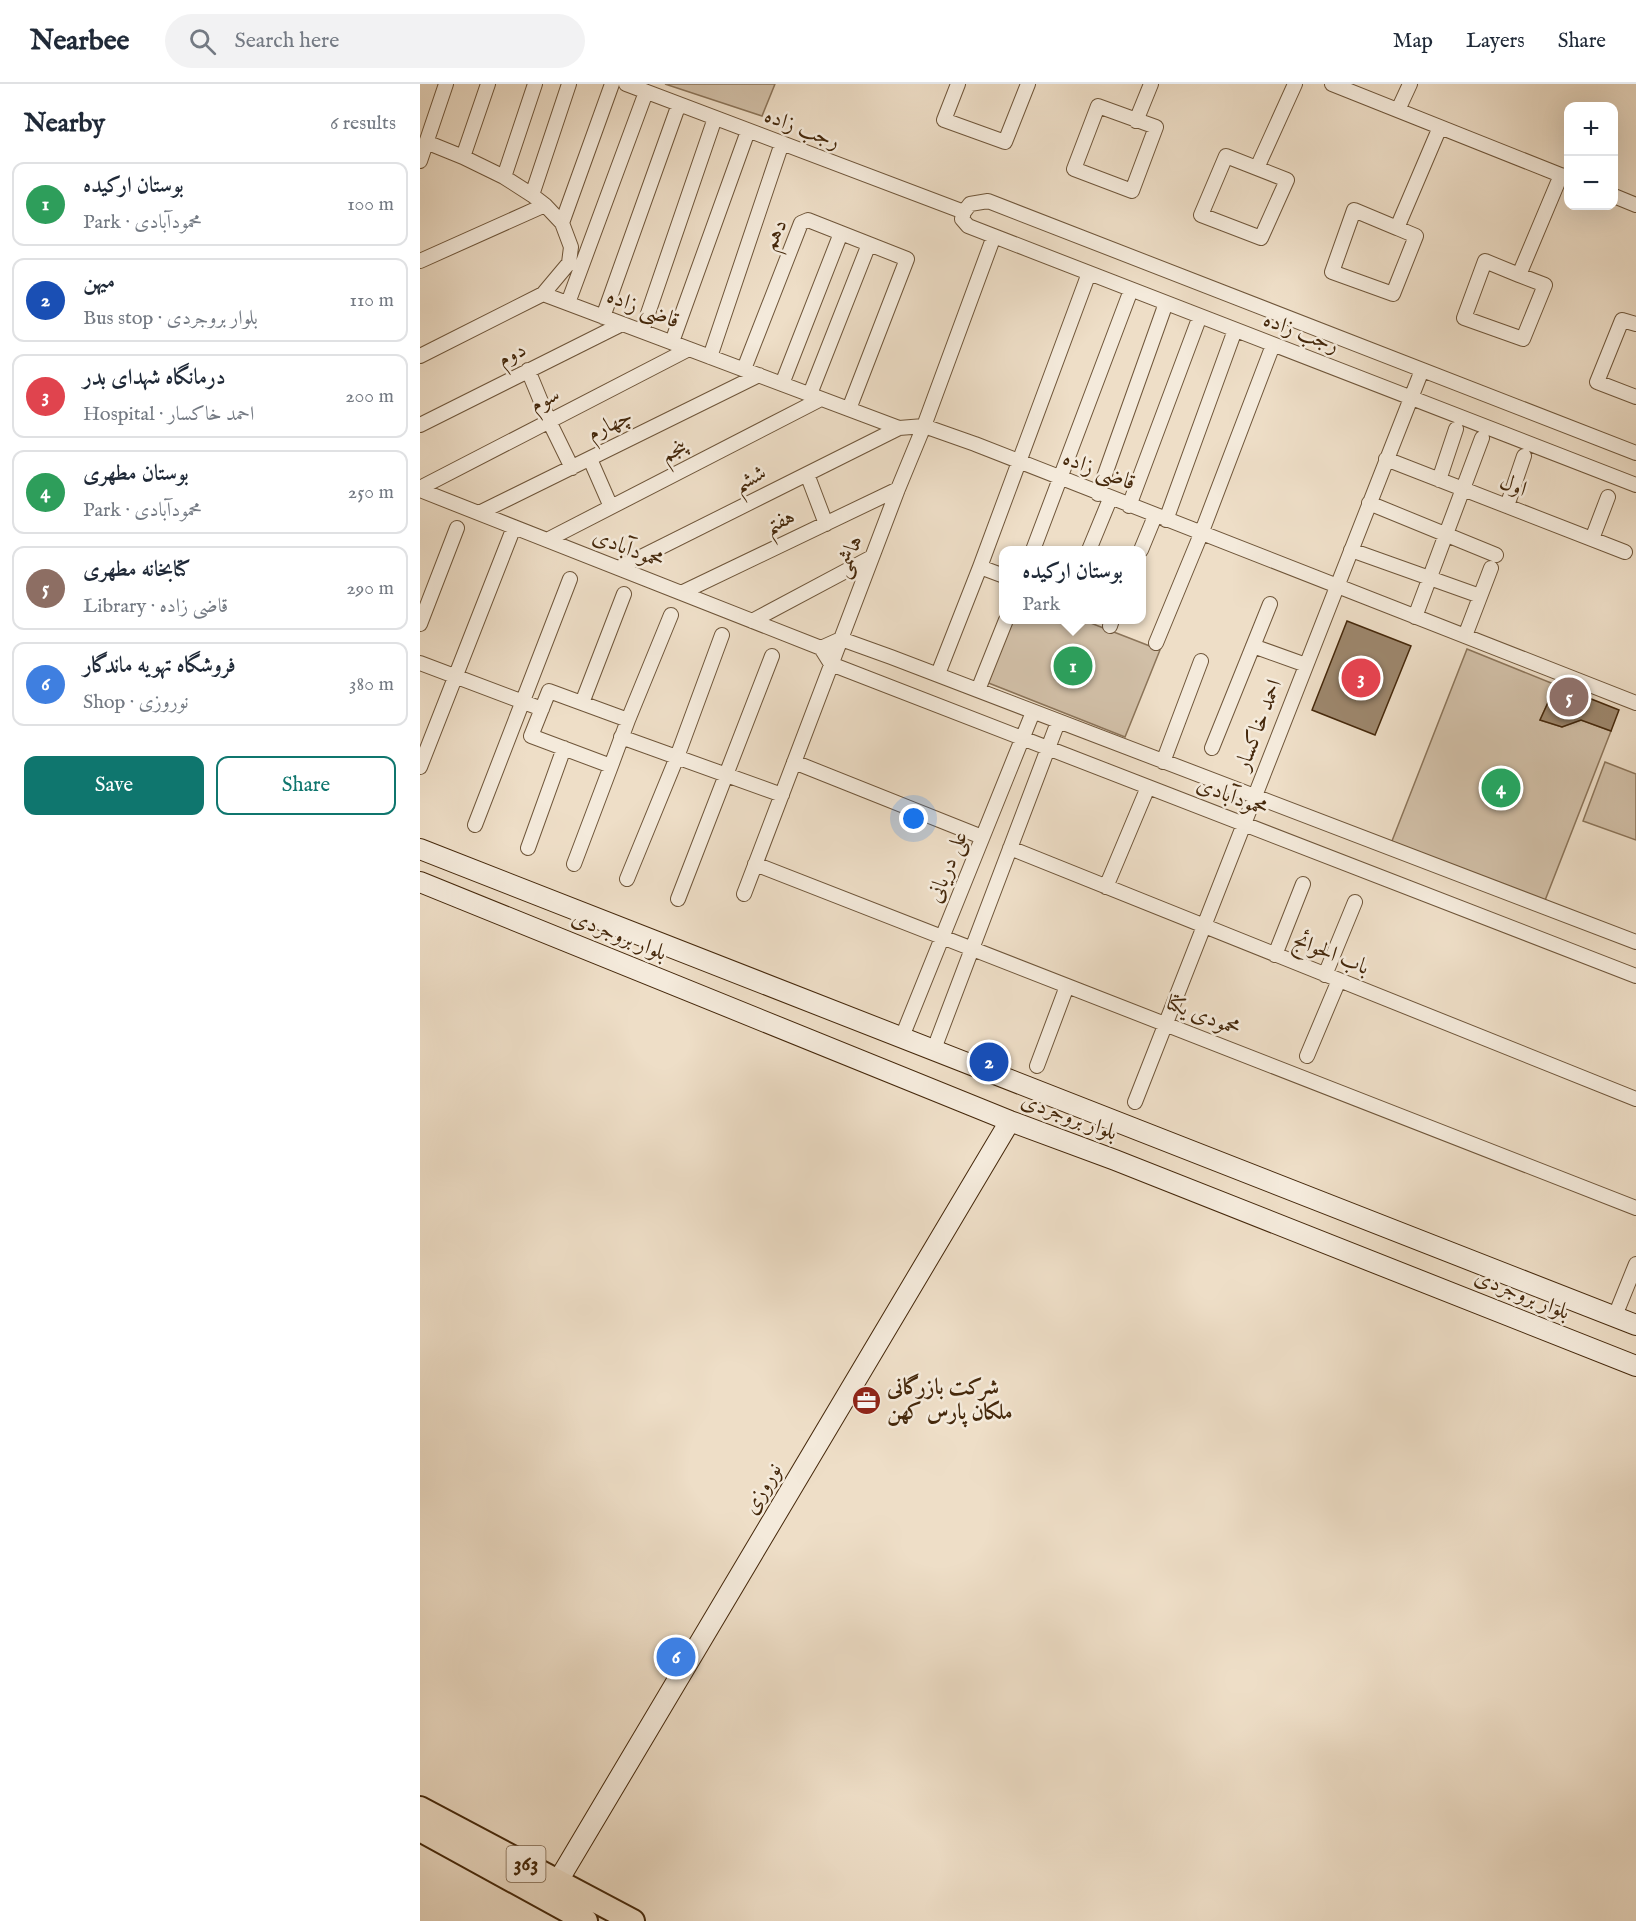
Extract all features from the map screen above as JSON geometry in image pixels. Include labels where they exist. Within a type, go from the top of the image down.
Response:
[{"type":"main road","name":"بلوار بروجردی","points":[[420,849],[1636,1325]]},
{"type":"main road","name":"بلوار بروجردی","points":[[420,882],[1010,1121],[1115,1160],[1636,1366]]},
{"type":"main road","name":"نوروزی","points":[[558,1881],[1010,1121]]},
{"type":"main road","name":"363","points":[[420,1808],[633,1921]]},
{"type":"main road","name":"363","points":[[420,1830],[586,1921]]},
{"type":"street","points":[[420,161],[446,84]]},
{"type":"street","points":[[463,157],[488,84]]},
{"type":"street","points":[[504,177],[535,84]]},
{"type":"street","points":[[532,195],[569,84]]},
{"type":"street","points":[[562,223],[612,84]]},
{"type":"street","name":"رجب زاده","points":[[626,84],[964,212]]},
{"type":"street","points":[[958,84],[944,120],[1005,142],[1028,84]]},
{"type":"street","points":[[1136,121],[1151,84]]},
{"type":"street","points":[[1257,168],[1295,84]]},
{"type":"street","points":[[1332,84],[1564,176]]},
{"type":"street","points":[[1398,110],[1410,84]]},
{"type":"street","points":[[568,303],[646,92]]},
{"type":"street","points":[[603,316],[679,104]]},
{"type":"street","points":[[1098,106],[1136,121],[1156,127],[1132,191],[1074,169],[1098,106]]},
{"type":"street","points":[[642,331],[715,118]]},
{"type":"street","points":[[1397,228],[1440,127]]},
{"type":"street","points":[[672,342],[748,131]]},
{"type":"street","points":[[420,356],[543,294],[569,263],[571,247],[562,223],[532,195],[504,177],[426,142]]},
{"type":"street","points":[[710,357],[782,144]]},
{"type":"street","points":[[1226,156],[1257,168],[1287,180],[1261,238],[1201,215],[1226,156]]},
{"type":"street","points":[[1519,275],[1564,178]]},
{"type":"street","points":[[1618,198],[1636,205]]},
{"type":"street","name":"رجب زاده","points":[[1636,453],[988,201],[969,204],[964,212],[962,219],[968,226],[1636,485]]},
{"type":"street","points":[[420,261],[545,205]]},
{"type":"street","points":[[1354,210],[1397,228],[1416,236],[1393,294],[1332,272],[1354,210]]},
{"type":"street","name":"دهم","points":[[744,369],[801,223],[808,220],[907,259],[849,409]]},
{"type":"street","points":[[782,384],[840,233]]},
{"type":"street","name":"هاشمی","points":[[744,894],[924,426],[994,236]]},
{"type":"street","points":[[816,396],[869,244]]},
{"type":"street","points":[[1485,261],[1519,275],[1545,285],[1523,339],[1464,318],[1485,261]]},
{"type":"street","points":[[938,674],[1089,273]]},
{"type":"street","points":[[1035,546],[1131,290]]},
{"type":"street","name":"قاضی زاده","points":[[543,294],[899,428],[924,426],[1636,703]]},
{"type":"street","points":[[1090,546],[1166,303]]},
{"type":"street","points":[[1129,506],[1200,316]]},
{"type":"street","points":[[1636,324],[1622,320],[1598,382],[1636,397]]},
{"type":"street","name":"دوم","points":[[420,424],[622,324]]},
{"type":"street","points":[[1143,546],[1160,518],[1235,330]]},
{"type":"street","points":[[1156,644],[1201,534],[1273,345]]},
{"type":"street","name":"سوم","points":[[420,489],[689,349]]},
{"type":"street","points":[[528,370],[572,468]]},
{"type":"street","name":"احمد خاکسار","points":[[1135,1102],[1422,370]]},
{"type":"street","name":"چهارم","points":[[479,513],[759,375]]},
{"type":"street","name":"پنجم","points":[[547,540],[816,396]]},
{"type":"street","name":"ششم","points":[[619,568],[899,428]]},
{"type":"street","points":[[1439,480],[1456,429]]},
{"type":"street","points":[[1415,617],[1482,438]]},
{"type":"street","points":[[1507,506],[1524,456]]},
{"type":"street","points":[[590,459],[611,507]]},
{"type":"street","name":"اول","points":[[1386,459],[1625,552]]},
{"type":"street","points":[[807,474],[826,524]]},
{"type":"street","name":"محمودآبادی","points":[[420,489],[821,648]]},
{"type":"street","name":"هفتم","points":[[681,592],[898,489]]},
{"type":"street","points":[[1592,539],[1608,497]]},
{"type":"street","points":[[1369,503],[1447,535],[1494,561],[1465,636]]},
{"type":"street","points":[[420,767],[514,527]]},
{"type":"street","points":[[420,624],[458,528]]},
{"type":"street","points":[[1351,550],[1480,596]]},
{"type":"street","points":[[753,621],[872,557]]},
{"type":"street","points":[[980,567],[999,574]]},
{"type":"street","points":[[475,825],[570,579]]},
{"type":"street","points":[[582,703],[624,594]]},
{"type":"street","points":[[1212,748],[1270,604]]},
{"type":"street","points":[[574,864],[621,737],[671,615]]},
{"type":"street","points":[[978,690],[1004,624]]},
{"type":"street","points":[[627,879],[722,635]]},
{"type":"street","points":[[831,664],[821,648],[841,639]]},
{"type":"street","name":"محمودآبادی","points":[[841,639],[938,674],[1636,942]]},
{"type":"street","points":[[1253,646],[1306,665]]},
{"type":"street","points":[[678,899],[772,656]]},
{"type":"street","points":[[1163,762],[1201,660]]},
{"type":"street","points":[[420,663],[542,709]]},
{"type":"street","name":"محمودآبادی","points":[[831,664],[1636,976]]},
{"type":"street","points":[[610,766],[531,736],[549,691],[628,720]]},
{"type":"street","name":"علی دریانی","points":[[902,1037],[1033,712]]},
{"type":"street","points":[[934,1049],[1058,722]]},
{"type":"street","points":[[621,737],[782,795]]},
{"type":"street","points":[[528,848],[564,748]]},
{"type":"street","points":[[794,762],[982,837]]},
{"type":"street","points":[[1106,887],[1148,787]]},
{"type":"street","name":"باب الحوائج","points":[[1010,848],[1636,1099]]},
{"type":"street","name":"محمودی یکتا","points":[[755,864],[1636,1208]]},
{"type":"street","points":[[1275,955],[1303,884]]},
{"type":"street","points":[[1325,975],[1355,902]]},
{"type":"street","points":[[1307,1056],[1339,980]]},
{"type":"street","points":[[1037,1066],[1067,986]]},
{"type":"street","points":[[1615,1316],[1636,1264]]},
{"type":"shaded area","points":[[665,84],[775,84],[762,116]]},
{"type":"shaded area","points":[[1010,624],[1093,624],[1160,650],[1125,737],[986,682]]},
{"type":"shaded area","points":[[1467,649],[1556,685],[1540,720],[1562,727],[1581,720],[1611,731],[1544,903],[1390,846]]},
{"type":"shaded area","points":[[1605,762],[1636,774],[1636,840],[1583,821]]},
{"type":"building","points":[[1347,621],[1411,646],[1375,735],[1312,710]]},
{"type":"building","points":[[1556,685],[1619,710],[1611,731],[1581,720],[1562,727],[1540,720]]},
{"type":"place","name":"بوستان ارکیده","points":[[1073,666]]},
{"type":"place","name":"درمانگاه شهدای بدر","points":[[1361,678]]},
{"type":"place","name":"کتابخانه مطهری","points":[[1569,697]]},
{"type":"place","name":"بوستان مطهری","points":[[1501,788]]},
{"type":"place","name":"میهن","points":[[989,1062]]},
{"type":"place","name":"شرکت بازرگانی ملکان پارس کهن","points":[[866,1401]]},
{"type":"place","name":"فروشگاه تهویه ماندگار","points":[[676,1657]]}]
